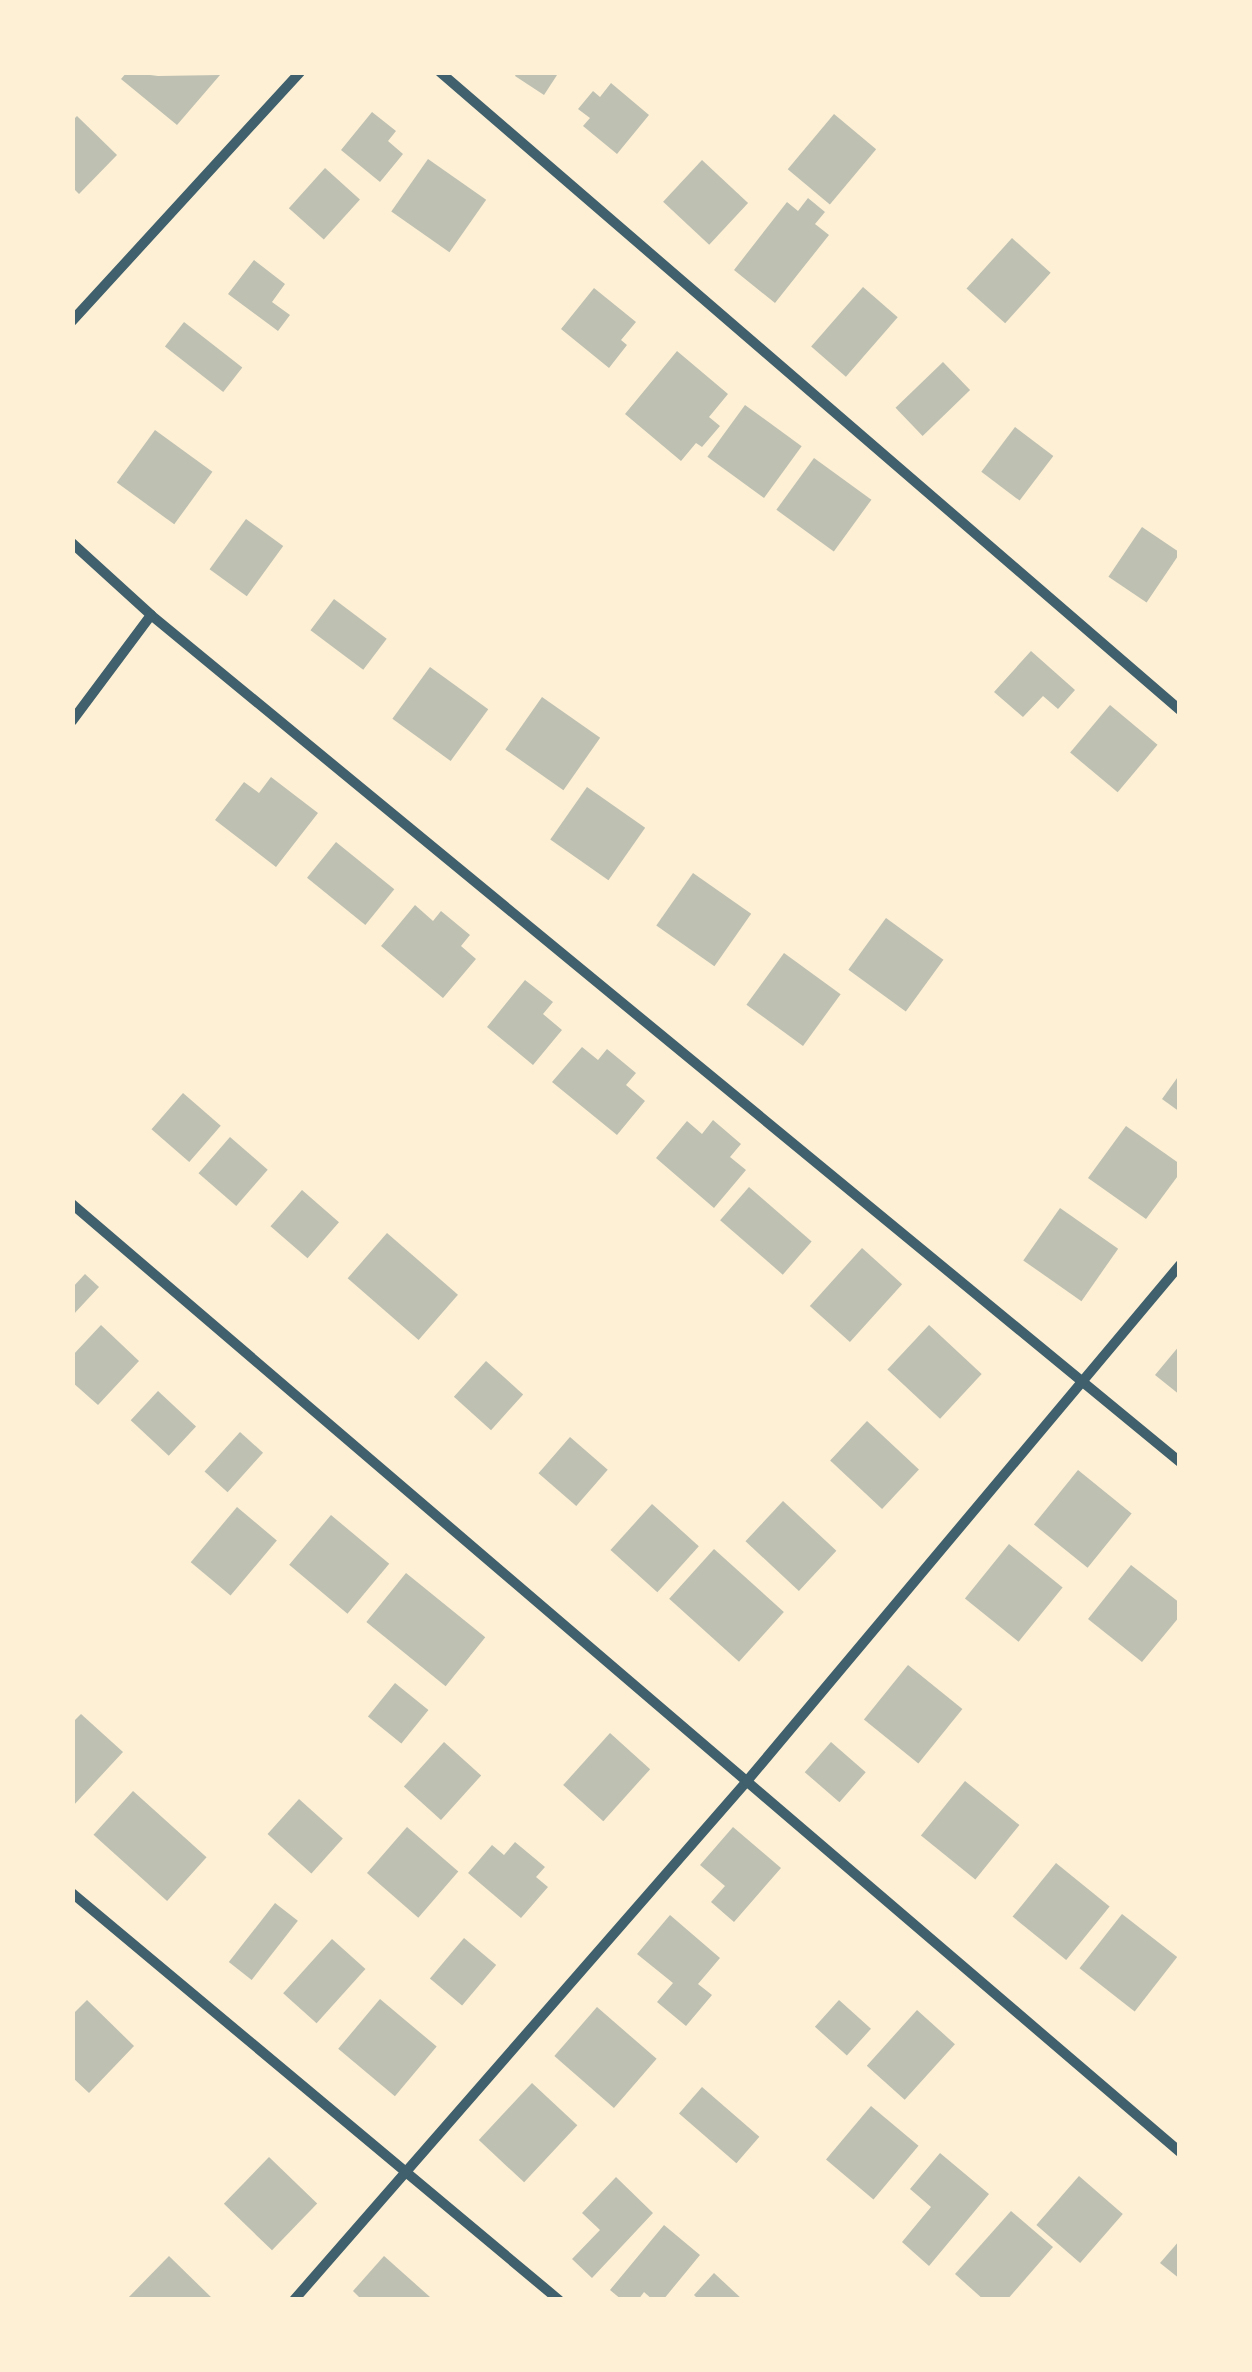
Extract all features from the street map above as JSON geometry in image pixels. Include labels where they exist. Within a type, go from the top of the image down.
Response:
[{"type":"street","points":[[72,321],[300,72]]},
{"type":"street","points":[[440,72],[1180,710]]},
{"type":"street","points":[[72,542],[151,616],[1180,1462]]},
{"type":"street","points":[[72,721],[151,616]]},
{"type":"street","points":[[72,1204],[1180,2152]]},
{"type":"street","points":[[294,2300],[748,1781],[1180,1265]]},
{"type":"street","points":[[72,1894],[409,2171],[559,2300]]},
{"type":"building","points":[[127,72],[220,75],[177,125],[121,79]]},
{"type":"building","points":[[517,72],[559,72],[544,95],[515,76]]},
{"type":"building","points":[[611,83],[649,115],[617,154],[583,126],[590,118],[578,109],[593,91],[600,97]]},
{"type":"building","points":[[372,112],[396,131],[388,141],[403,154],[380,182],[341,150]]},
{"type":"building","points":[[834,114],[876,149],[830,205],[788,169]]},
{"type":"building","points":[[77,116],[117,155],[79,194],[72,187],[72,121]]},
{"type":"building","points":[[428,159],[486,200],[449,252],[391,211]]},
{"type":"building","points":[[702,160],[748,203],[709,245],[663,202]]},
{"type":"building","points":[[325,168],[360,199],[324,240],[289,208]]},
{"type":"building","points":[[808,198],[825,212],[815,224],[829,235],[775,303],[734,270],[787,202],[798,211]]},
{"type":"building","points":[[1012,238],[1051,273],[1005,323],[966,289]]},
{"type":"building","points":[[254,260],[285,284],[272,302],[290,315],[278,331],[228,294]]},
{"type":"building","points":[[863,287],[898,317],[846,377],[811,347]]},
{"type":"building","points":[[594,288],[636,322],[621,340],[627,345],[609,368],[561,329]]},
{"type":"building","points":[[184,322],[242,368],[223,392],[165,346]]},
{"type":"building","points":[[677,351],[728,394],[709,417],[720,426],[702,447],[696,443],[681,461],[625,414]]},
{"type":"building","points":[[943,362],[970,390],[923,436],[896,408]]},
{"type":"building","points":[[745,405],[802,446],[764,498],[707,457]]},
{"type":"building","points":[[1015,427],[1053,456],[1020,501],[981,472]]},
{"type":"building","points":[[155,430],[212,472],[174,524],[117,483]]},
{"type":"building","points":[[814,458],[871,500],[834,552],[776,510]]},
{"type":"building","points":[[246,519],[283,546],[247,596],[210,569]]},
{"type":"building","points":[[1142,527],[1180,553],[1147,602],[1108,577]]},
{"type":"building","points":[[334,599],[387,639],[363,670],[311,630]]},
{"type":"building","points":[[1031,651],[1075,690],[1058,709],[1043,696],[1023,717],[994,692]]},
{"type":"building","points":[[430,667],[488,709],[451,761],[392,719]]},
{"type":"building","points":[[542,697],[600,738],[563,790],[505,749]]},
{"type":"building","points":[[1110,705],[1157,745],[1118,792],[1070,752]]},
{"type":"building","points":[[271,777],[318,813],[276,867],[215,820],[244,782],[259,793]]},
{"type":"building","points":[[587,787],[645,828],[608,880],[550,839]]},
{"type":"building","points":[[336,842],[394,889],[365,925],[307,878]]},
{"type":"building","points":[[693,873],[751,914],[714,966],[656,925]]},
{"type":"building","points":[[415,905],[433,921],[441,911],[470,935],[461,946],[476,959],[443,998],[381,946]]},
{"type":"building","points":[[886,918],[943,960],[906,1012],[848,970]]},
{"type":"building","points":[[784,953],[841,994],[803,1046],[746,1005]]},
{"type":"building","points":[[525,980],[553,1002],[543,1014],[562,1030],[533,1065],[487,1027]]},
{"type":"building","points":[[582,1047],[598,1060],[607,1049],[636,1073],[626,1085],[645,1101],[617,1135],[552,1082]]},
{"type":"building","points":[[1180,1074],[1180,1112],[1162,1099]]},
{"type":"building","points":[[183,1093],[221,1126],[189,1162],[152,1129]]},
{"type":"building","points":[[713,1120],[741,1144],[730,1157],[746,1170],[714,1208],[656,1158],[687,1121],[702,1134]]},
{"type":"building","points":[[1126,1126],[1180,1164],[1180,1173],[1146,1219],[1088,1178]]},
{"type":"building","points":[[230,1137],[268,1170],[236,1206],[199,1173]]},
{"type":"building","points":[[749,1187],[812,1241],[783,1275],[720,1220]]},
{"type":"building","points":[[302,1190],[339,1222],[307,1258],[271,1226]]},
{"type":"building","points":[[1060,1208],[1118,1249],[1081,1301],[1023,1260]]},
{"type":"building","points":[[387,1233],[458,1295],[419,1340],[348,1278]]},
{"type":"building","points":[[862,1248],[902,1284],[850,1342],[810,1306]]},
{"type":"building","points":[[85,1274],[99,1287],[72,1316],[72,1288]]},
{"type":"building","points":[[101,1325],[139,1361],[98,1405],[72,1382],[72,1356]]},
{"type":"building","points":[[929,1325],[982,1374],[940,1419],[887,1370]]},
{"type":"building","points":[[1180,1345],[1180,1395],[1155,1375]]},
{"type":"building","points":[[486,1361],[523,1394],[491,1430],[454,1397]]},
{"type":"building","points":[[158,1391],[196,1426],[169,1456],[131,1420]]},
{"type":"building","points":[[867,1421],[919,1469],[882,1509],[830,1460]]},
{"type":"building","points":[[240,1432],[263,1453],[228,1492],[205,1471]]},
{"type":"building","points":[[570,1437],[608,1470],[576,1506],[539,1473]]},
{"type":"building","points":[[1078,1470],[1132,1513],[1088,1568],[1034,1524]]},
{"type":"building","points":[[783,1501],[836,1551],[799,1591],[745,1541]]},
{"type":"building","points":[[652,1504],[699,1546],[657,1592],[611,1550]]},
{"type":"building","points":[[237,1507],[277,1540],[231,1596],[191,1562]]},
{"type":"building","points":[[331,1515],[389,1564],[347,1614],[289,1565]]},
{"type":"building","points":[[1009,1544],[1063,1587],[1019,1642],[965,1598]]},
{"type":"building","points":[[714,1549],[784,1612],[739,1662],[669,1599]]},
{"type":"building","points":[[1131,1565],[1180,1603],[1180,1616],[1142,1662],[1088,1619]]},
{"type":"building","points":[[406,1573],[485,1637],[446,1686],[366,1622]]},
{"type":"building","points":[[908,1665],[962,1709],[918,1763],[864,1719]]},
{"type":"building","points":[[395,1683],[428,1710],[401,1743],[368,1716]]},
{"type":"building","points":[[81,1714],[123,1752],[72,1807],[72,1723]]},
{"type":"building","points":[[610,1733],[650,1769],[603,1821],[563,1785]]},
{"type":"building","points":[[444,1742],[481,1775],[441,1820],[404,1787]]},
{"type":"building","points":[[831,1742],[866,1772],[839,1802],[805,1772]]},
{"type":"building","points":[[965,1781],[1019,1825],[975,1879],[921,1835]]},
{"type":"building","points":[[133,1791],[207,1857],[167,1901],[94,1835]]},
{"type":"building","points":[[299,1799],[343,1838],[311,1873],[268,1834]]},
{"type":"building","points":[[407,1827],[458,1872],[418,1918],[367,1873]]},
{"type":"building","points":[[733,1827],[781,1868],[734,1922],[711,1902],[725,1886],[700,1865]]},
{"type":"building","points":[[515,1842],[545,1867],[536,1877],[548,1887],[521,1918],[468,1873],[492,1845],[504,1855]]},
{"type":"building","points":[[1056,1863],[1110,1906],[1066,1960],[1013,1917]]},
{"type":"building","points":[[275,1903],[298,1921],[252,1980],[229,1962]]},
{"type":"building","points":[[1122,1914],[1177,1957],[1135,2011],[1080,1968]]},
{"type":"building","points":[[670,1915],[720,1958],[698,1984],[712,1995],[686,2026],[657,2002],[673,1983],[637,1954]]},
{"type":"building","points":[[464,1938],[496,1965],[462,2006],[430,1979]]},
{"type":"building","points":[[332,1939],[365,1969],[317,2023],[283,1993]]},
{"type":"building","points":[[380,1999],[437,2047],[395,2096],[338,2049]]},
{"type":"building","points":[[87,2000],[134,2046],[89,2093],[72,2077],[72,2015]]},
{"type":"building","points":[[839,2000],[871,2029],[847,2056],[815,2027]]},
{"type":"building","points":[[597,2007],[657,2059],[614,2108],[554,2056]]},
{"type":"building","points":[[917,2010],[955,2044],[905,2100],[867,2066]]},
{"type":"building","points":[[532,2083],[577,2125],[524,2182],[479,2140]]},
{"type":"building","points":[[702,2087],[759,2137],[736,2163],[679,2113]]},
{"type":"building","points":[[871,2106],[918,2146],[873,2199],[826,2160]]},
{"type":"building","points":[[940,2153],[989,2194],[929,2266],[902,2242],[931,2207],[910,2189]]},
{"type":"building","points":[[269,2157],[317,2204],[272,2250],[224,2204]]},
{"type":"building","points":[[1079,2176],[1123,2214],[1080,2263],[1036,2225]]},
{"type":"building","points":[[616,2177],[653,2213],[592,2278],[572,2259],[600,2230],[582,2213]]},
{"type":"building","points":[[1011,2211],[1053,2247],[1007,2300],[984,2300],[955,2274]]},
{"type":"building","points":[[664,2225],[700,2255],[663,2300],[653,2300],[644,2292],[638,2300],[622,2300],[610,2290]]},
{"type":"building","points":[[1180,2240],[1180,2279],[1160,2263]]},
{"type":"building","points":[[169,2256],[214,2300],[126,2300]]},
{"type":"building","points":[[384,2256],[430,2297],[428,2300],[362,2300],[353,2291]]},
{"type":"building","points":[[714,2273],[743,2300],[699,2300],[694,2295]]}]
